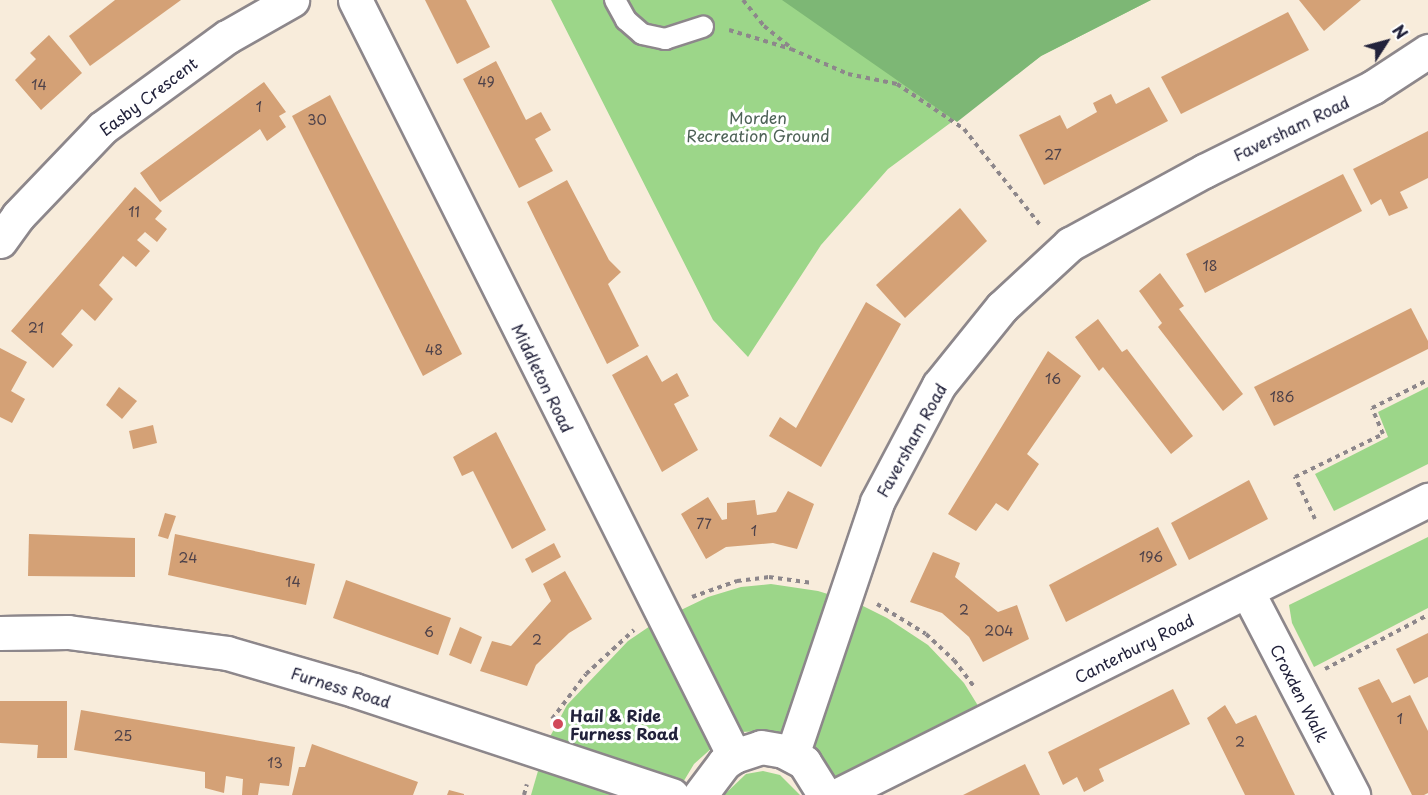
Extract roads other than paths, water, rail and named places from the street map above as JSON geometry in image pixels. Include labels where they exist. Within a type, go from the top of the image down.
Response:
[{"type":"street","name":"Easby Crescent","points":[[6,219],[102,128],[227,37],[292,0]]},
{"type":"street","name":"Middleton Road","points":[[355,0],[734,756]]},
{"type":"street","name":"Faversham Road","points":[[792,755],[877,502],[939,385],[1002,307],[1070,244],[1204,171],[1373,87],[1428,51]]},
{"type":"street","name":"Canterbury Road","points":[[838,795],[1428,500]]},
{"type":"street","name":"Croxden Walk","points":[[1247,591],[1353,795]]},
{"type":"street","name":"Furness Road","points":[[0,633],[68,632],[227,653],[354,690],[536,752],[672,795]]},
{"type":"street","points":[[700,795],[715,772],[734,756],[761,747],[792,755],[813,771],[825,795]]},
{"type":"lane","points":[[615,0],[626,20],[642,34],[665,39],[703,27]]},
{"type":"place","name":"Hail & Ride Furness Road","points":[[558,724]]},
{"type":"park label","name":"Morden Recreation Ground","points":[[758,126]]}]
